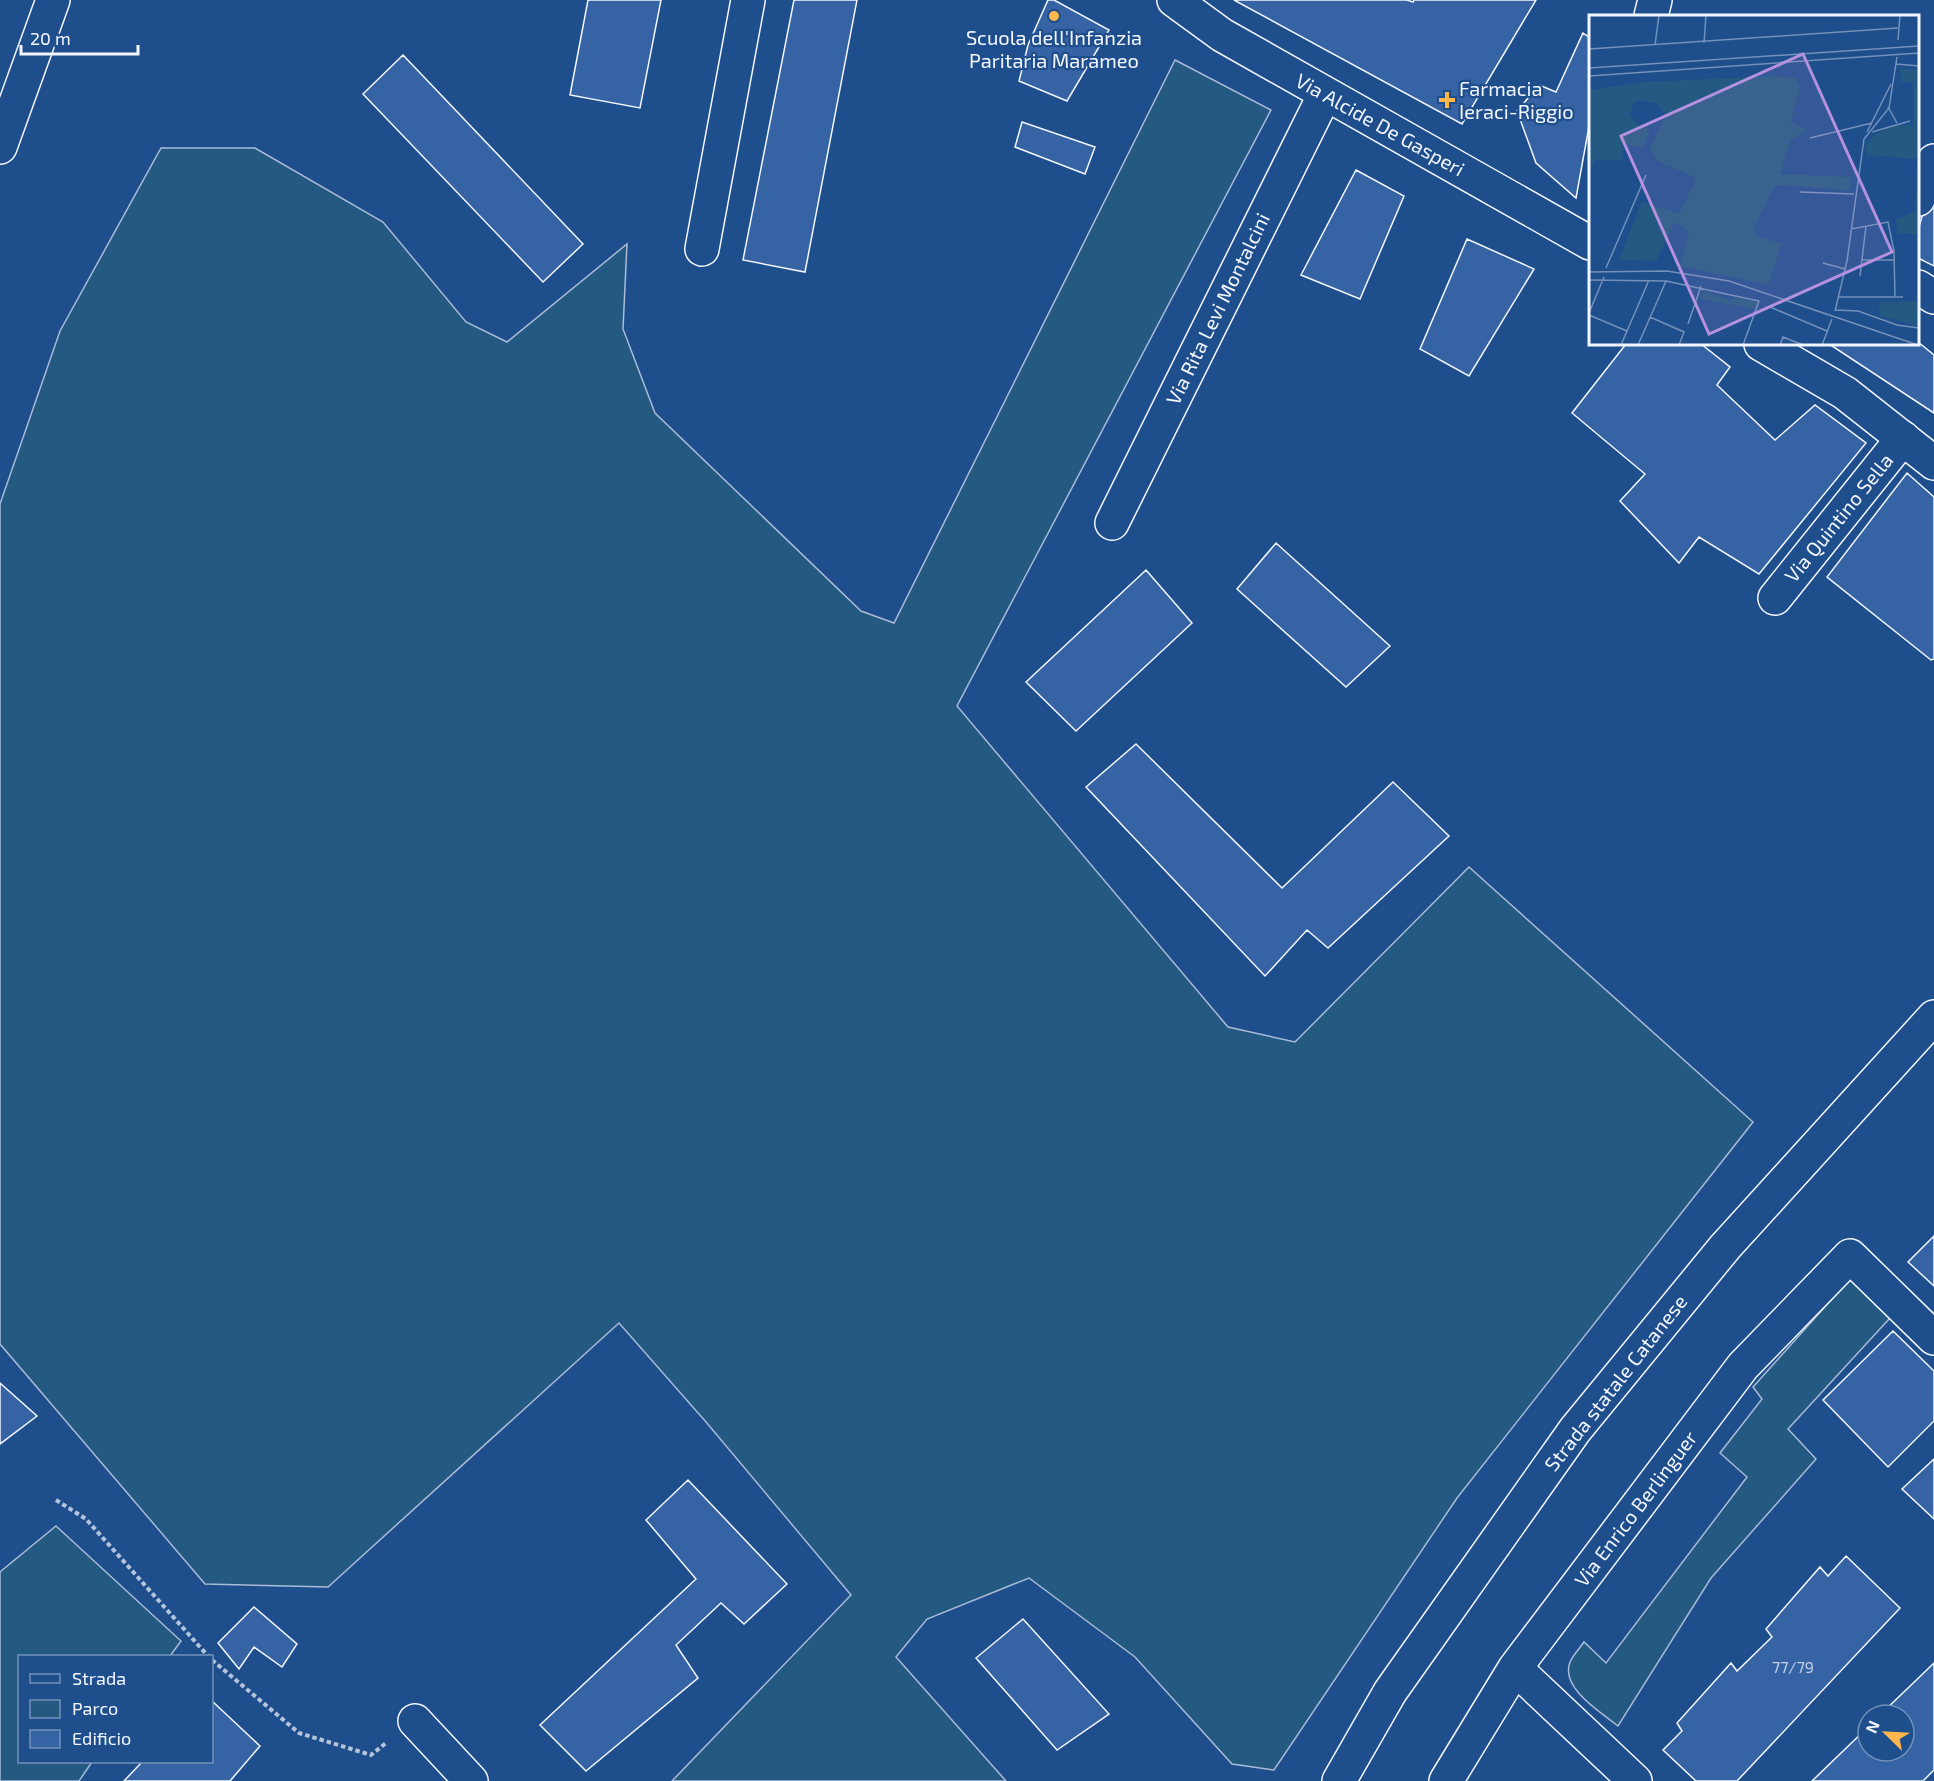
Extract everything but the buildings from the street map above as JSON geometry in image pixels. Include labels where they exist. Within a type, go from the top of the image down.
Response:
[{"type":"main road","points":[[0,147],[53,0]]},
{"type":"main road","points":[[702,249],[748,0]]},
{"type":"main road","name":"Via Alcide De Gasperi","points":[[1174,0],[1222,35],[1589,242]]},
{"type":"main road","points":[[1650,15],[1655,0]]},
{"type":"main road","name":"Via Rita Levi Montalcini","points":[[1112,523],[1325,94]]},
{"type":"main road","points":[[1919,195],[1934,161]]},
{"type":"main road","points":[[1919,288],[1934,297]]},
{"type":"main road","points":[[1763,345],[1845,393],[1934,464]]},
{"type":"main road","name":"Via Quintino Sella","points":[[1775,598],[1902,438]]},
{"type":"main road","name":"Strada statale Catanese","points":[[1339,1781],[1390,1692],[1575,1430],[1725,1247],[1934,1017]]},
{"type":"main road","name":"Via Enrico Berlinguer","points":[[1446,1781],[1515,1668],[1743,1366],[1850,1256],[1934,1338]]},
{"type":"main road","points":[[1515,1668],[1635,1781]]},
{"type":"main road","points":[[415,1721],[471,1781]]},
{"type":"path","points":[[56,1500],[86,1519],[207,1655]]},
{"type":"path","points":[[213,1661],[299,1733],[371,1755],[415,1721]]},
{"type":"green space","points":[[1175,60],[1271,110],[957,706],[1228,1027],[1295,1042],[1469,867],[1753,1122],[1457,1498],[1274,1770],[1232,1764],[1135,1657],[1029,1578],[927,1619],[896,1657],[1006,1781],[672,1781],[851,1595],[706,1422],[619,1323],[328,1587],[205,1584],[0,1344],[0,504],[60,331],[161,148],[255,148],[383,222],[466,322],[507,342],[627,244],[623,329],[655,413],[861,611],[894,623]]},
{"type":"green space","points":[[1849,1280],[1880,1285],[1901,1306],[1788,1429],[1816,1459],[1711,1578],[1618,1726],[1576,1690],[1568,1672],[1571,1659],[1584,1642],[1606,1663],[1747,1477],[1720,1453],[1762,1399],[1753,1387]]},
{"type":"green space","points":[[56,1526],[181,1641],[171,1655],[18,1655],[18,1763],[91,1763],[79,1781],[0,1781],[0,1572]]},
{"type":"place","name":"Scuola dell'Infanzia Paritaria Marameo","points":[[1054,16]]},
{"type":"place","name":"Farmacia Ieraci-Riggio","points":[[1447,100]]}]
